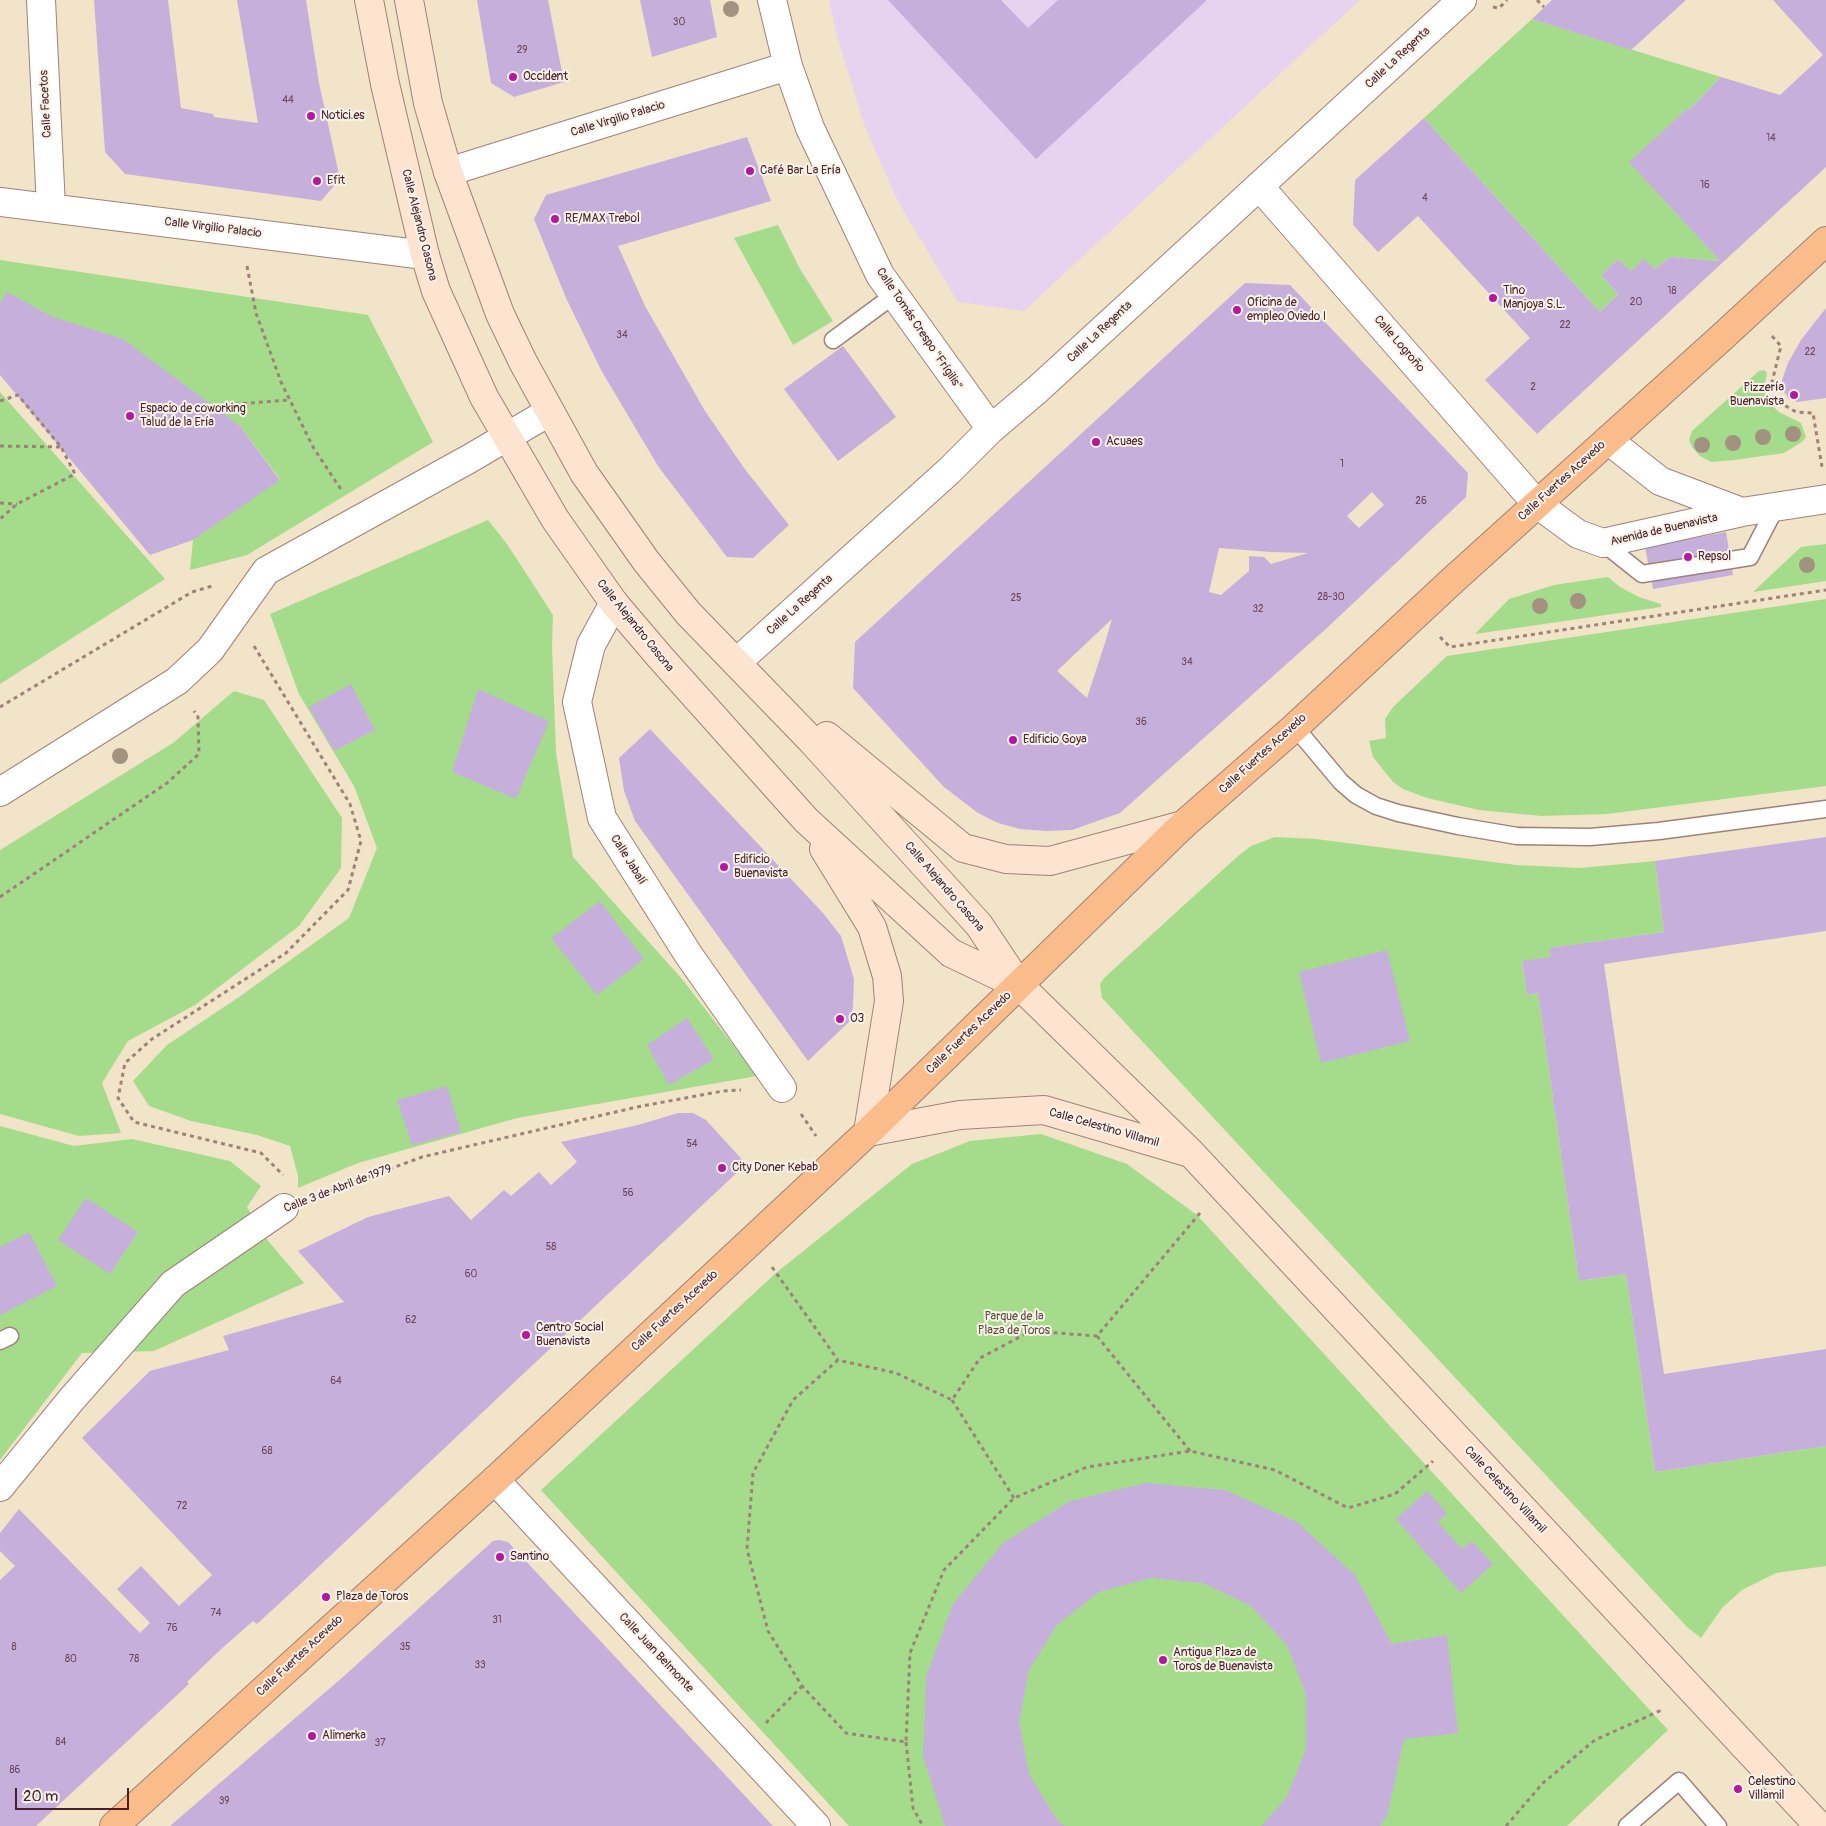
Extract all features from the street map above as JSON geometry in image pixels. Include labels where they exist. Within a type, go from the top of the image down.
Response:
[{"type":"highway","name":"Calle Fuertes Acevedo","points":[[114,1826],[495,1480],[753,1240],[868,1132],[965,1035],[1183,825],[1295,727],[1416,613],[1826,241]]},
{"type":"main road","name":"Calle Alejandro Casona","points":[[369,0],[385,84],[425,255],[446,315],[484,397],[556,519],[614,602],[666,665],[806,820],[951,953],[1019,985]]},
{"type":"main road","name":"Calle Alejandro Casona","points":[[410,0],[428,103],[448,172],[500,314],[549,412],[584,472],[646,561],[688,612],[810,739],[980,926],[1019,985]]},
{"type":"main road","name":"Calle Alejandro Casona","points":[[736,662],[963,848],[1006,859],[1050,861],[1183,825]]},
{"type":"main road","name":"Calle Alejandro Casona","points":[[806,820],[872,927],[887,976],[889,1001],[868,1132]]},
{"type":"main road","name":"Calle Celestino Villamil","points":[[1019,985],[1191,1153],[1819,1826]]},
{"type":"main road","name":"Calle Celestino Villamil","points":[[868,1132],[960,1115],[1044,1110],[1191,1153]]},
{"type":"street","name":"Calle Facetos","points":[[41,0],[51,207]]},
{"type":"street","name":"Calle Tomás Crespo \"Frígilis\"","points":[[772,0],[788,66],[810,128],[880,275],[991,429]]},
{"type":"street","name":"Calle La Regenta","points":[[736,662],[949,471],[991,429],[1038,389],[1462,0]]},
{"type":"street","name":"Calle Virgilio Palacio","points":[[448,172],[788,66]]},
{"type":"street","name":"Calle Logroño","points":[[1258,186],[1537,504]]},
{"type":"street","name":"Calle Virgilio Palacio","points":[[0,202],[425,255]]},
{"type":"street","points":[[0,792],[177,681],[210,650],[266,571],[549,412]]},
{"type":"street","name":"Avenida de Buenavista","points":[[1608,440],[1660,481],[1742,512]]},
{"type":"street","name":"Avenida de Buenavista","points":[[1537,504],[1578,534],[1603,543],[1742,512],[1776,507],[1825,487]]},
{"type":"street","name":"Calle Jabalí","points":[[614,602],[591,644],[577,702],[602,818],[688,954],[782,1088]]},
{"type":"street","name":"Calle 3 de Abril de 1979","points":[[0,1487],[71,1400],[173,1284],[284,1208]]},
{"type":"street","name":"Calle Juan Belmonte","points":[[495,1480],[816,1826]]},
{"type":"lane","points":[[834,340],[894,295]]},
{"type":"lane","points":[[1603,543],[1642,574],[1750,557],[1776,507]]},
{"type":"lane","points":[[1295,727],[1341,782],[1356,795],[1376,806],[1398,813],[1458,826],[1517,836],[1590,837],[1659,831],[1826,809]]},
{"type":"lane","points":[[1626,1826],[1679,1781],[1718,1826]]},
{"type":"path","points":[[1536,0],[1544,7]]},
{"type":"path","points":[[240,232],[256,313],[289,400],[313,447],[360,519]]},
{"type":"path","points":[[1775,375],[1772,388],[1776,401],[1796,412],[1813,413],[1825,487]]},
{"type":"path","points":[[0,401],[18,395],[61,447],[75,474],[17,504],[0,519]]},
{"type":"path","points":[[211,406],[289,400]]},
{"type":"path","points":[[0,446],[61,447]]},
{"type":"path","points":[[0,503],[17,504]]},
{"type":"path","points":[[1416,613],[1450,647],[1826,590]]},
{"type":"path","points":[[0,707],[192,592]]},
{"type":"path","points":[[235,616],[350,804],[361,841],[348,890],[286,953],[152,1039],[125,1063],[118,1098],[134,1122],[261,1152],[283,1175],[284,1208]]},
{"type":"path","points":[[0,897],[167,783],[199,754],[198,717],[177,681]]},
{"type":"path","points":[[782,1088],[835,1163]]},
{"type":"path","name":"Calle 3 de Abril de 1979","points":[[284,1208],[422,1157],[637,1107],[723,1091],[782,1088]]},
{"type":"path","points":[[1097,1336],[1197,1215],[1224,1189]]},
{"type":"path","points":[[753,1240],[838,1360],[896,1374],[952,1400],[1014,1498]]},
{"type":"path","points":[[952,1400],[980,1358],[1031,1331],[1097,1336],[1190,1451]]},
{"type":"path","points":[[838,1360],[793,1400],[753,1473],[746,1549],[768,1631],[802,1686],[846,1733],[906,1742]]},
{"type":"path","points":[[923,1826],[913,1808],[906,1742],[910,1653],[944,1570],[1014,1498],[1087,1467],[1190,1451],[1275,1470],[1348,1508],[1395,1494],[1458,1439]]},
{"type":"path","points":[[743,1747],[802,1686]]},
{"type":"path","points":[[1506,1826],[1543,1783],[1595,1740],[1697,1694]]},
{"type":"shaded area","points":[[829,0],[1360,0],[1024,311],[958,302],[897,200],[864,124],[837,36]]},
{"type":"green space","points":[[1532,19],[1721,77],[1690,109],[1688,108],[1630,162],[1720,261],[1670,257],[1655,269],[1644,260],[1631,271],[1618,259],[1601,275],[1618,294],[1600,312],[1424,118]]},
{"type":"green space","points":[[778,225],[800,269],[833,321],[793,345],[734,238]]},
{"type":"green space","points":[[0,260],[368,315],[433,442],[247,555],[190,570],[193,540],[280,479],[240,426],[211,406],[7,293],[0,303]]},
{"type":"green space","points":[[1764,370],[1767,373],[1764,388],[1768,402],[1779,412],[1801,423],[1806,437],[1802,442],[1784,453],[1711,462],[1700,456],[1689,440],[1692,431],[1759,371]]},
{"type":"green space","points":[[0,392],[165,579],[0,684]]},
{"type":"green space","points":[[488,520],[507,544],[553,615],[552,647],[556,753],[573,857],[682,979],[757,1076],[517,1118],[358,1163],[298,1188],[298,1176],[290,1146],[257,1135],[191,1121],[149,1106],[133,1081],[167,1045],[239,997],[349,918],[377,848],[354,786],[299,694],[270,614]]},
{"type":"green space","points":[[1826,544],[1826,581],[1753,592],[1801,547]]},
{"type":"green space","points":[[1608,577],[1620,587],[1639,597],[1661,604],[1661,607],[1475,634],[1509,599],[1554,585]]},
{"type":"green space","points":[[1826,599],[1826,786],[1607,814],[1541,816],[1479,810],[1427,798],[1403,789],[1393,782],[1373,757],[1369,741],[1386,738],[1385,719],[1393,707],[1447,656]]},
{"type":"green space","points":[[234,691],[264,700],[342,818],[341,868],[299,926],[195,1005],[128,1041],[102,1083],[121,1133],[79,1136],[0,1114],[0,850],[173,743]]},
{"type":"green space","points":[[1275,837],[1316,839],[1516,865],[1580,868],[1655,861],[1664,932],[1550,948],[1551,957],[1522,962],[1527,995],[1538,993],[1579,1281],[1626,1274],[1655,1472],[1826,1446],[1826,1566],[1776,1573],[1742,1590],[1722,1608],[1701,1638],[1687,1627],[1102,998],[1100,984],[1104,978],[1238,856],[1251,846]]},
{"type":"green space","points":[[0,1126],[74,1146],[132,1139],[230,1161],[261,1186],[247,1207],[269,1242],[304,1283],[154,1351],[82,1353],[0,1460]]},
{"type":"green space","name":"Parque de la Plaza de Toros","points":[[1041,1134],[1127,1164],[1197,1215],[1668,1730],[1567,1826],[849,1826],[541,1490],[776,1273],[912,1164],[970,1141]]},
{"type":"building","points":[[94,0],[168,0],[181,108],[213,114],[214,117],[258,123],[237,0],[306,0],[319,83],[340,179],[321,201],[125,174],[105,152]]},
{"type":"building","points":[[477,0],[548,0],[564,82],[514,97],[491,83]]},
{"type":"building","points":[[640,0],[710,0],[717,37],[652,57]]},
{"type":"building","points":[[888,0],[1001,0],[1028,28],[1058,0],[1207,0],[1036,159]]},
{"type":"building","points":[[1552,0],[1686,0],[1631,50],[1532,19]]},
{"type":"building","points":[[1773,0],[1826,0],[1826,167],[1537,434],[1485,380],[1530,338],[1418,216],[1378,252],[1353,225],[1355,180],[1424,118],[1600,312],[1618,294],[1601,275],[1618,259],[1631,271],[1644,259],[1655,269],[1670,257],[1720,261],[1629,162],[1688,108],[1690,109],[1721,77],[1780,95],[1823,55]]},
{"type":"building","points":[[747,137],[771,201],[618,246],[645,306],[705,411],[744,468],[789,525],[753,558],[727,557],[658,466],[601,370],[566,298],[534,219],[546,195]]},
{"type":"building","points":[[1245,283],[1290,285],[1468,473],[1466,497],[1328,627],[1120,813],[1072,830],[1020,829],[998,823],[978,813],[944,787],[853,688],[855,642]],"holes":[[[1372,492],[1384,505],[1359,528],[1347,516]],[[1219,548],[1308,553],[1271,564],[1264,557],[1249,556],[1249,571],[1221,595],[1209,592]],[[1112,619],[1087,698],[1057,671]]]},
{"type":"building","name":"Espacio de coworking Talud de la Ería","points":[[7,292],[53,317],[123,339],[240,426],[280,480],[193,540],[150,555],[0,375],[0,303]]},
{"type":"building","points":[[1826,308],[1826,398],[1797,402],[1789,399],[1783,390],[1782,380],[1788,363],[1801,340]]},
{"type":"building","points":[[843,346],[896,417],[838,461],[784,389]]},
{"type":"building","points":[[1726,532],[1733,575],[1653,589],[1645,547]]},
{"type":"building","points":[[351,684],[375,730],[334,751],[309,707]]},
{"type":"building","points":[[478,689],[549,721],[516,799],[452,772]]},
{"type":"building","name":"Edificio Buenavista","points":[[650,729],[823,913],[841,936],[854,979],[853,1007],[850,1021],[808,1061],[635,821],[624,791],[619,758]]},
{"type":"building","points":[[1826,837],[1826,931],[1604,964],[1664,1374],[1826,1349],[1826,1446],[1655,1472],[1626,1274],[1579,1281],[1538,993],[1527,995],[1522,961],[1551,957],[1549,948],[1664,932],[1655,861]]},
{"type":"building","points":[[600,901],[644,959],[597,995],[551,938]]},
{"type":"building","points":[[1387,950],[1410,1041],[1321,1063],[1299,972]]},
{"type":"building","points":[[687,1018],[714,1059],[669,1085],[647,1045]]},
{"type":"building","points":[[447,1086],[461,1132],[412,1145],[397,1100]]},
{"type":"building","points":[[678,1113],[693,1113],[706,1120],[746,1164],[295,1589],[257,1624],[253,1621],[219,1651],[187,1682],[189,1684],[36,1826],[0,1826],[0,1580],[15,1566],[0,1551],[0,1533],[19,1509],[140,1633],[150,1623],[117,1589],[141,1566],[179,1606],[212,1575],[82,1438],[150,1371],[229,1350],[223,1336],[344,1302],[298,1251],[368,1217],[449,1196],[471,1220],[504,1190],[511,1196],[539,1172],[551,1185],[577,1162],[561,1142],[638,1125]]},
{"type":"building","points":[[86,1198],[138,1232],[110,1274],[58,1240]]},
{"type":"building","points":[[29,1232],[57,1286],[0,1315],[0,1247]]},
{"type":"building","points":[[1146,1483],[1225,1490],[1297,1522],[1355,1575],[1392,1644],[1447,1635],[1458,1733],[1404,1739],[1387,1816],[1380,1826],[1261,1826],[1287,1797],[1306,1748],[1306,1694],[1287,1645],[1251,1606],[1203,1583],[1150,1578],[1099,1592],[1057,1625],[1029,1670],[1019,1722],[1029,1774],[1057,1820],[1065,1826],[945,1826],[923,1756],[926,1677],[953,1604],[1003,1543],[1070,1501]]},
{"type":"building","points":[[1427,1491],[1447,1513],[1438,1522],[1462,1549],[1472,1541],[1493,1564],[1461,1593],[1396,1519]]},
{"type":"building","points":[[493,1541],[508,1542],[773,1826],[170,1826],[344,1676]]},
{"type":"place","name":"Occident","points":[[513,77]]},
{"type":"place","name":"Notici.es","points":[[311,116]]},
{"type":"place","name":"Café Bar La Ería","points":[[750,171]]},
{"type":"place","name":"Efit","points":[[317,181]]},
{"type":"place","name":"RE/MAX Trebol","points":[[555,219]]},
{"type":"place","name":"Tino Manjoya S.L.","points":[[1493,298]]},
{"type":"place","name":"Oficina de empleo Oviedo I","points":[[1237,310]]},
{"type":"place","name":"Pizzería Buenavista","points":[[1794,395]]},
{"type":"place","name":"Espacio de coworking Talud de la Ería","points":[[130,416]]},
{"type":"place","name":"Acuaes","points":[[1096,442]]},
{"type":"place","name":"Repsol","points":[[1688,557]]},
{"type":"place","name":"Edificio Goya","points":[[1013,740]]},
{"type":"place","name":"Edificio Buenavista","points":[[724,867]]},
{"type":"place","name":"O3","points":[[840,1019]]},
{"type":"place","name":"City Doner Kebab","points":[[722,1168]]},
{"type":"place","name":"Centro Social Buenavista","points":[[526,1335]]},
{"type":"place","name":"Santino","points":[[500,1557]]},
{"type":"place","name":"Plaza de Toros","points":[[326,1597]]},
{"type":"place","name":"Antigua Plaza de Toros de Buenavista","points":[[1163,1660]]},
{"type":"place","name":"Alimerka","points":[[312,1736]]},
{"type":"place","name":"Celestino Villamil","points":[[1738,1789]]}]
